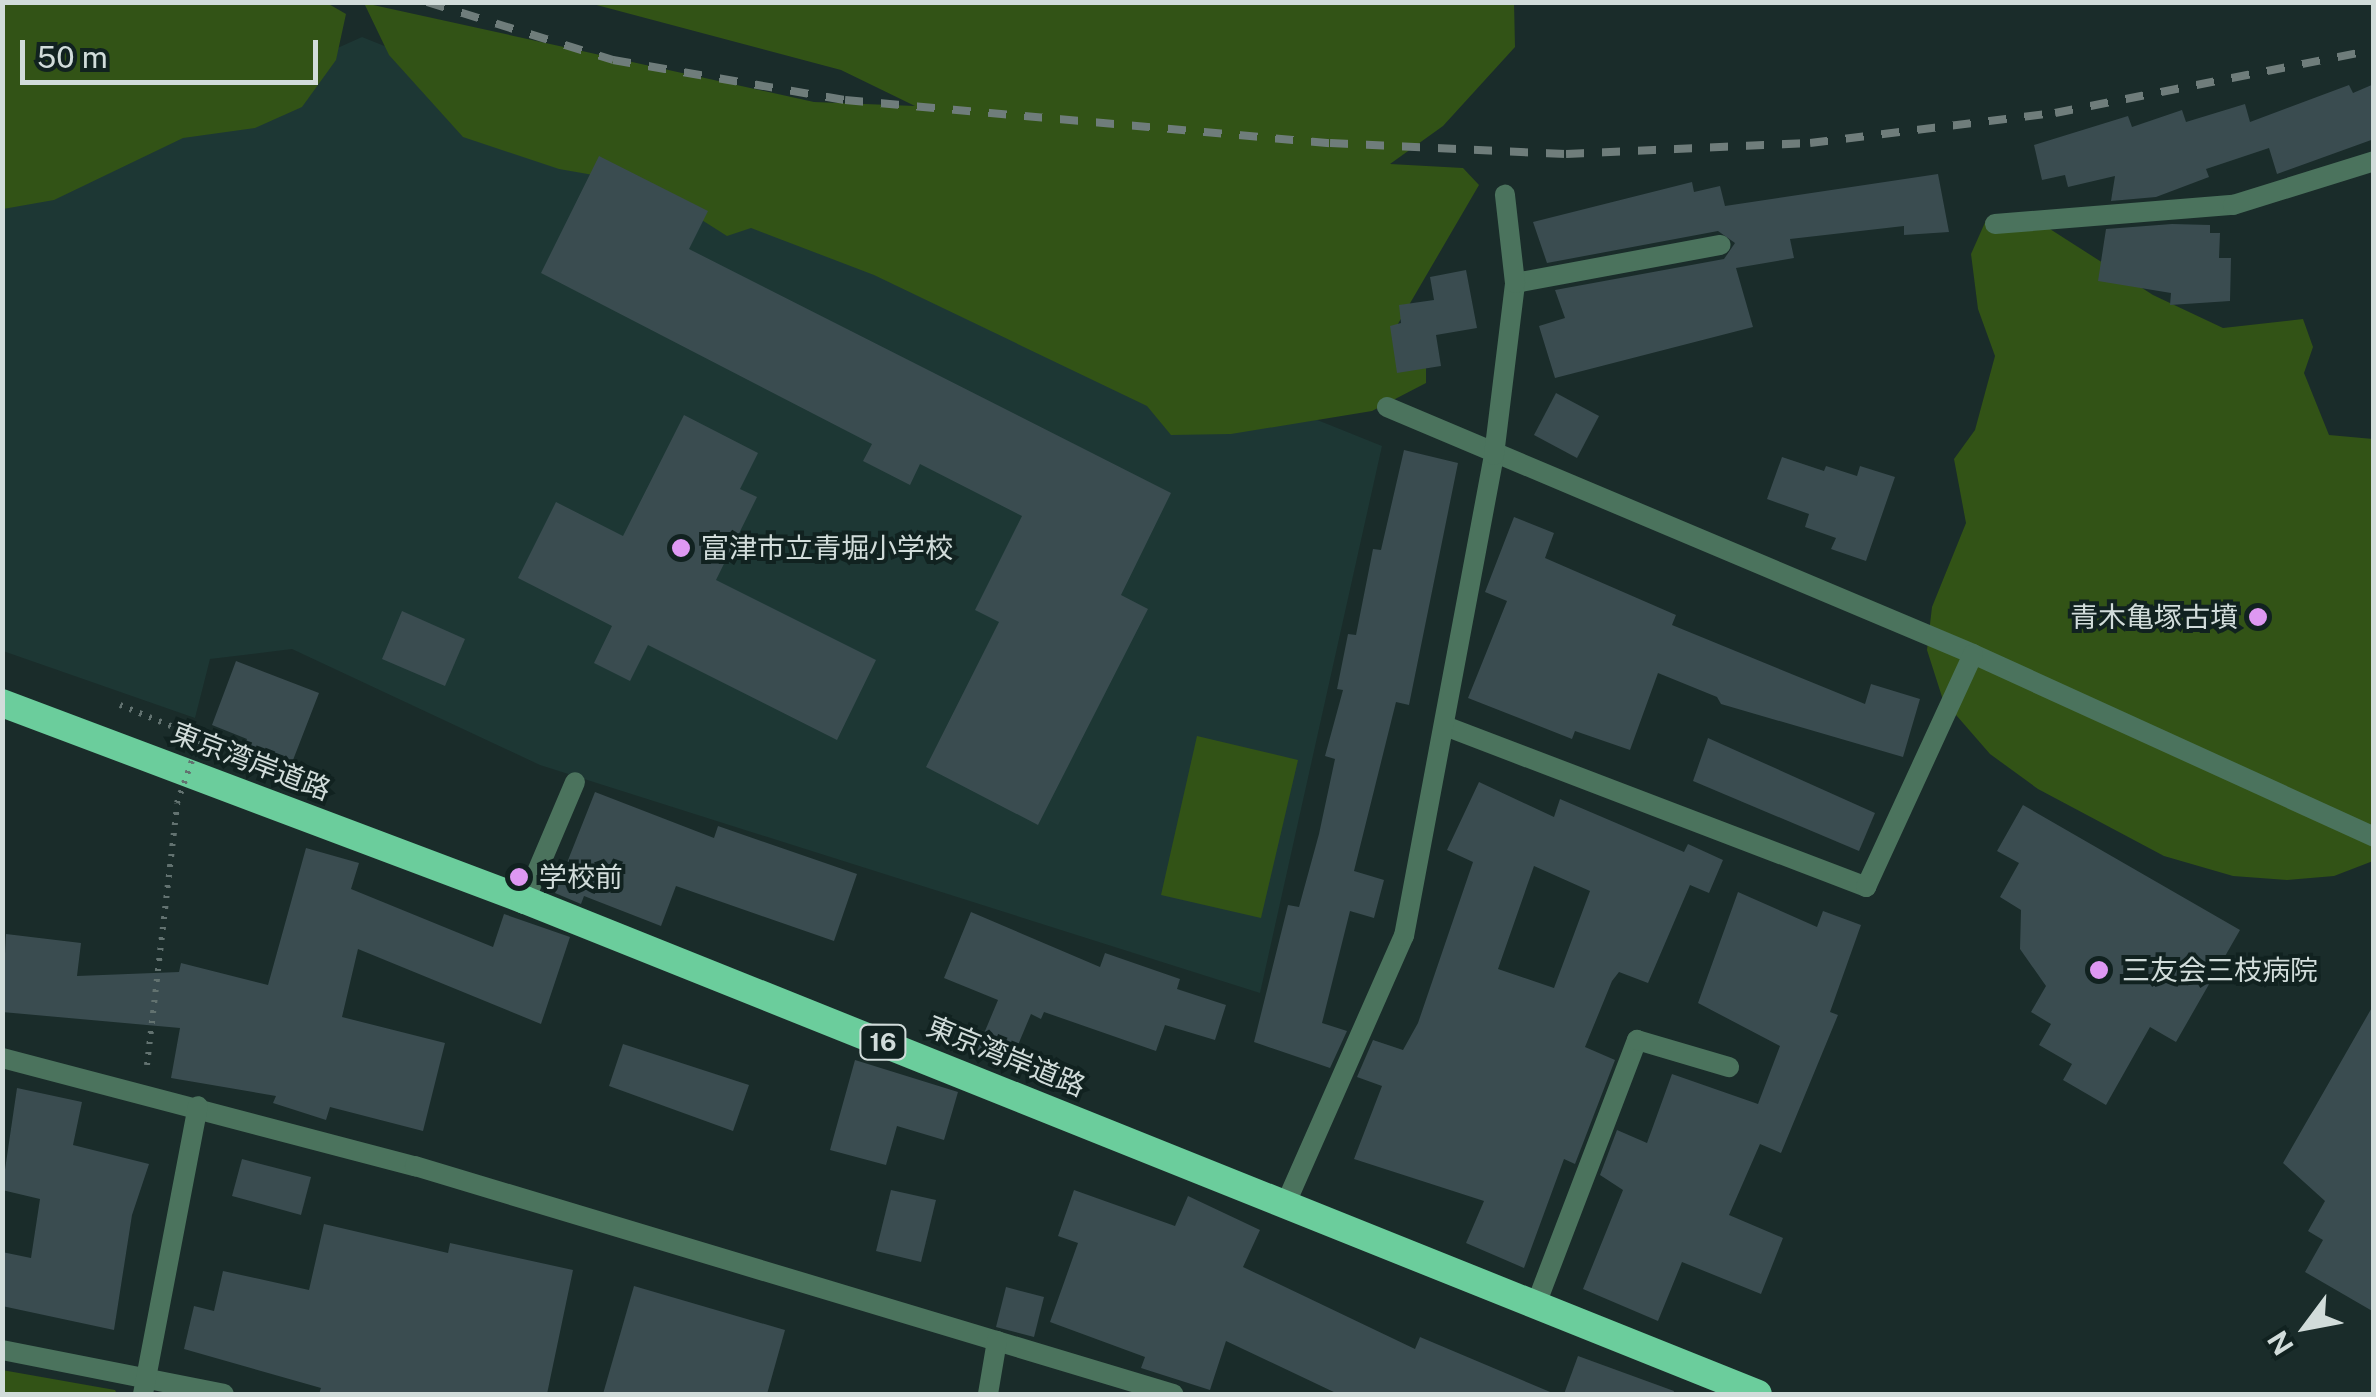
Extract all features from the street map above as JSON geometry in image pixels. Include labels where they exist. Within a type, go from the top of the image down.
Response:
[{"type":"highway","name":"東京湾岸道路","points":[[2,704],[525,900],[1758,1394]]},
{"type":"street","points":[[1995,224],[2233,205],[2374,161]]},
{"type":"street","points":[[1286,1203],[1404,936],[1494,455],[1515,283],[1504,196]]},
{"type":"street","points":[[1515,283],[1721,245]]},
{"type":"street","points":[[1387,407],[1973,654],[2374,837]]},
{"type":"street","points":[[1446,726],[1866,887],[1973,654]]},
{"type":"street","points":[[525,900],[575,782]]},
{"type":"street","points":[[1534,1307],[1638,1040],[1729,1068]]},
{"type":"street","points":[[2,1058],[198,1106],[1173,1394]]},
{"type":"street","points":[[145,1386],[198,1106]]},
{"type":"street","points":[[988,1394],[997,1341]]},
{"type":"street","points":[[2,1350],[145,1386],[224,1394]]},
{"type":"path","points":[[120,705],[200,738],[178,802],[145,1076]]},
{"type":"shaded area","name":"富津市立青堀小学校","points":[[362,37],[1382,446],[1260,993],[540,765],[292,649],[210,659],[195,718],[3,651],[3,198]]},
{"type":"green space","points":[[1514,2],[1515,47],[1443,126],[1390,164],[1463,168],[1479,185],[1395,329],[1426,360],[1426,383],[1372,411],[1231,434],[1171,435],[1147,406],[874,275],[751,228],[727,236],[645,184],[559,169],[463,137],[389,55],[364,3],[814,102],[915,106],[841,70],[589,3]]},
{"type":"green space","points":[[3,3],[327,3],[346,14],[336,60],[302,107],[255,128],[183,138],[54,200],[3,209]]},
{"type":"green space","points":[[1987,218],[2039,222],[2153,295],[2223,328],[2303,319],[2313,347],[2304,373],[2329,435],[2373,439],[2373,861],[2334,876],[2287,880],[2233,876],[2164,856],[2038,789],[1990,754],[1943,700],[1927,650],[1932,607],[1966,523],[1954,459],[1975,430],[1995,356],[1978,309],[1971,254]]},
{"type":"green space","points":[[1197,736],[1298,760],[1261,918],[1161,895]]},
{"type":"green space","points":[[2,1370],[115,1390],[117,1394],[3,1394]]},
{"type":"building","points":[[2374,84],[2374,139],[2277,174],[2269,148],[2206,169],[2209,177],[2156,197],[2111,201],[2115,176],[2068,187],[2065,175],[2042,180],[2034,145],[2128,116],[2132,127],[2182,110],[2186,122],[2245,104],[2250,122],[2349,85],[2353,93]]},
{"type":"building","points":[[599,156],[708,211],[689,249],[1171,493],[1121,595],[1148,609],[1038,825],[926,767],[999,622],[975,610],[1022,516],[920,464],[910,485],[863,461],[872,444],[541,273]]},
{"type":"building","points":[[1938,174],[1949,232],[1904,235],[1904,226],[1790,239],[1794,258],[1736,268],[1753,327],[1555,378],[1539,326],[1565,318],[1555,290],[1724,259],[1735,243],[1718,231],[1547,263],[1533,222],[1692,182],[1694,192],[1720,186],[1725,206]]},
{"type":"building","points":[[2210,225],[2210,233],[2220,233],[2219,258],[2231,258],[2230,301],[2170,305],[2171,293],[2098,281],[2106,229]]},
{"type":"building","points":[[1466,270],[1477,328],[1436,335],[1441,366],[1397,373],[1390,326],[1401,323],[1399,305],[1434,300],[1430,277]]},
{"type":"building","points":[[1556,393],[1599,416],[1577,458],[1534,435]]},
{"type":"building","points":[[684,415],[758,453],[740,489],[757,497],[716,580],[876,660],[837,740],[648,645],[630,681],[594,663],[612,626],[518,578],[556,502],[623,536]]},
{"type":"building","points":[[1404,450],[1458,463],[1409,705],[1396,702],[1354,871],[1384,880],[1374,918],[1350,911],[1322,1023],[1347,1031],[1330,1068],[1254,1042],[1288,905],[1299,907],[1319,834],[1335,759],[1325,756],[1343,690],[1337,689],[1348,634],[1356,635],[1373,549],[1381,550]]},
{"type":"building","points":[[1782,457],[1824,471],[1826,466],[1857,476],[1860,466],[1895,477],[1866,561],[1831,549],[1836,538],[1805,527],[1809,514],[1767,499]]},
{"type":"building","points":[[1514,517],[1554,533],[1545,558],[1676,615],[1672,625],[1865,704],[1871,684],[1920,699],[1903,757],[1721,704],[1717,697],[1658,673],[1630,750],[1575,731],[1572,739],[1468,698],[1507,601],[1485,592]]},
{"type":"building","points":[[402,611],[465,639],[445,686],[382,659]]},
{"type":"building","points":[[236,661],[319,693],[288,773],[241,755],[247,739],[212,725]]},
{"type":"building","points":[[1708,738],[1875,813],[1859,851],[1693,781]]},
{"type":"building","points":[[1479,782],[1554,817],[1560,799],[1684,852],[1688,844],[1723,860],[1709,893],[1690,885],[1648,983],[1619,972],[1612,981],[1585,1047],[1615,1060],[1575,1164],[1564,1159],[1524,1268],[1466,1243],[1484,1201],[1354,1159],[1382,1086],[1357,1077],[1373,1040],[1403,1050],[1418,1023],[1473,862],[1447,850]],"holes":[[[1534,866],[1590,891],[1554,988],[1498,969]]]},
{"type":"building","points":[[595,792],[714,838],[718,826],[857,874],[834,941],[676,886],[661,926],[584,896],[581,904],[555,893]]},
{"type":"building","points":[[2023,805],[2240,930],[2176,1042],[2150,1027],[2106,1105],[2063,1080],[2072,1064],[2039,1045],[2051,1024],[2031,1012],[2046,986],[2020,949],[2021,910],[2000,897],[2019,863],[1997,851]]},
{"type":"building","points":[[306,848],[359,863],[351,889],[493,947],[504,914],[570,937],[541,1024],[358,949],[342,1017],[445,1043],[423,1131],[330,1107],[326,1120],[273,1103],[276,1096],[171,1078],[180,1028],[2,1012],[6,934],[81,943],[77,976],[179,972],[181,963],[268,985]]},
{"type":"building","points":[[1738,892],[1817,927],[1823,911],[1861,925],[1830,1012],[1838,1015],[1781,1153],[1760,1144],[1729,1215],[1783,1238],[1761,1294],[1682,1262],[1658,1321],[1583,1289],[1623,1190],[1600,1175],[1617,1130],[1647,1143],[1672,1074],[1758,1104],[1780,1046],[1698,1003]]},
{"type":"building","points":[[971,912],[1100,967],[1105,953],[1180,979],[1177,989],[1226,1005],[1215,1040],[1165,1025],[1156,1051],[1044,1012],[1041,1019],[1031,1014],[1008,1069],[975,1055],[998,1000],[944,978]]},
{"type":"building","points":[[2374,1004],[2374,1312],[2305,1272],[2323,1240],[2308,1231],[2325,1201],[2283,1163]]},
{"type":"building","points":[[623,1044],[749,1085],[733,1131],[609,1086]]},
{"type":"building","points":[[855,1060],[958,1092],[944,1140],[897,1126],[886,1165],[830,1150]]},
{"type":"building","points":[[17,1088],[82,1102],[73,1145],[149,1164],[132,1215],[114,1330],[2,1306],[2,1252],[31,1258],[40,1199],[2,1190]]},
{"type":"building","points":[[242,1159],[311,1177],[301,1215],[232,1196]]},
{"type":"building","points":[[891,1190],[936,1200],[921,1262],[876,1251]]},
{"type":"building","points":[[1074,1190],[1175,1226],[1188,1196],[1260,1230],[1243,1267],[1415,1349],[1420,1337],[1555,1394],[1338,1394],[1226,1341],[1210,1390],[1141,1368],[1145,1357],[1050,1322],[1078,1243],[1058,1236]]},
{"type":"building","points":[[324,1224],[448,1253],[450,1243],[573,1270],[547,1394],[319,1394],[321,1388],[184,1349],[194,1306],[214,1311],[223,1271],[309,1290]]},
{"type":"building","points":[[634,1286],[785,1330],[767,1394],[603,1394]]},
{"type":"building","points":[[1006,1287],[1044,1297],[1034,1337],[996,1327]]},
{"type":"building","points":[[1578,1356],[1674,1391],[1673,1394],[1564,1394]]},
{"type":"railway","points":[[427,2],[613,60],[845,100],[1330,143],[1566,154],[1810,143],[2055,113],[2374,50]]},
{"type":"place","name":"富津市立青堀小学校","points":[[681,548]]},
{"type":"place","name":"青木亀塚古墳","points":[[2258,617]]},
{"type":"place","name":"学校前","points":[[519,877]]},
{"type":"place","name":"三友会三枝病院","points":[[2099,970]]}]
